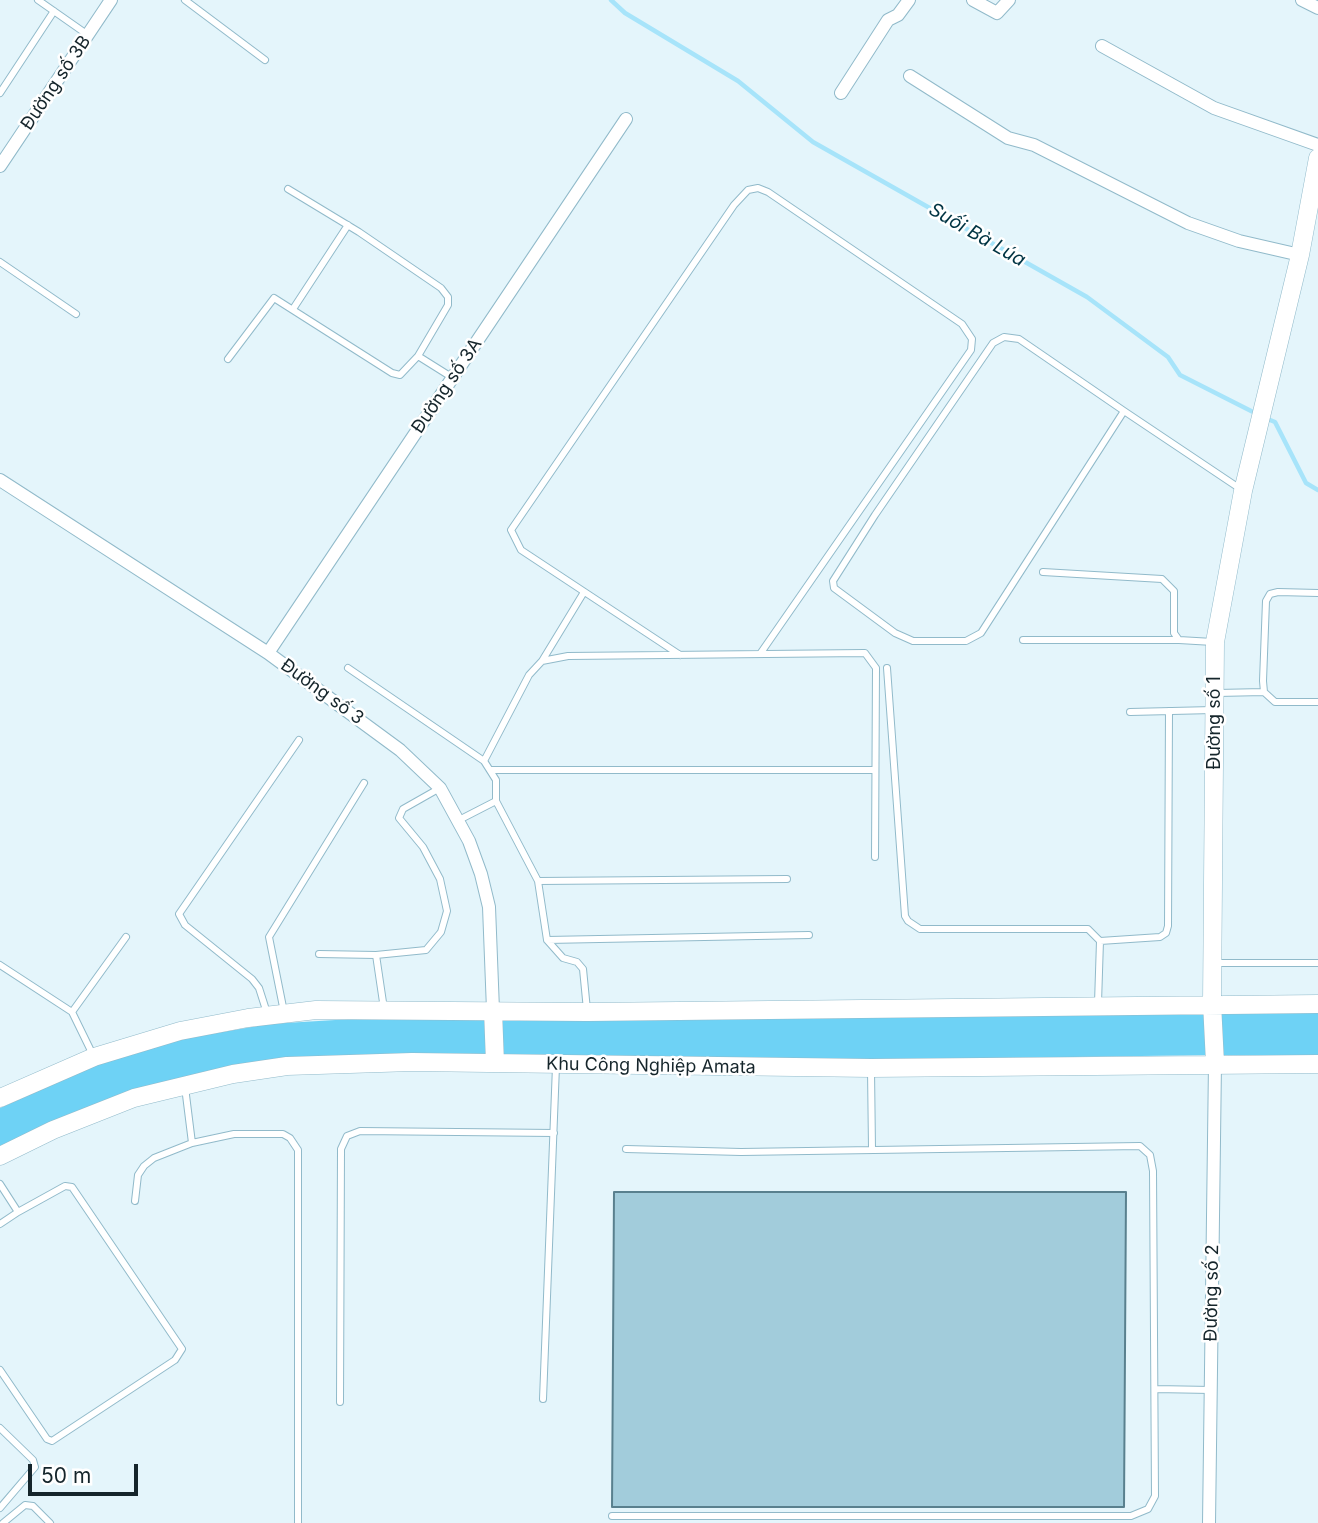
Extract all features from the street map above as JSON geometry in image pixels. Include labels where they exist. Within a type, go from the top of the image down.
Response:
[{"type":"street","name":"Đường số 3B","points":[[1,163],[111,0]]},
{"type":"street","points":[[841,93],[888,20],[898,15],[909,0]]},
{"type":"street","points":[[973,0],[997,13],[1009,0]]},
{"type":"street","points":[[1302,0],[1318,8]]},
{"type":"street","points":[[1102,46],[1214,108],[1318,145]]},
{"type":"street","points":[[910,76],[1009,138],[1034,145],[1188,223],[1239,241],[1300,254]]},
{"type":"street","name":"Đường số 3A","points":[[268,653],[626,119]]},
{"type":"street","name":"Đường số 1","points":[[1215,1063],[1212,963],[1215,642],[1243,491],[1300,254],[1311,235],[1318,160]]},
{"type":"street","name":"Đường số 3","points":[[0,480],[268,653],[400,750],[440,788],[459,820],[475,856],[489,907],[493,1010]]},
{"type":"street","points":[[0,1098],[94,1057],[180,1031],[276,1014],[384,1009],[587,1012],[1212,1003],[1318,1004]]},
{"type":"street","points":[[493,1010],[495,1063]]},
{"type":"street","name":"Khu Công Nghiệp Amata","points":[[0,1156],[53,1130],[134,1098],[287,1066],[495,1063],[556,1066],[871,1068],[1318,1064]]},
{"type":"street","name":"Đường số 2","points":[[1209,1523],[1215,1063]]},
{"type":"lane","points":[[38,0],[88,35]]},
{"type":"lane","points":[[185,0],[265,60]]},
{"type":"lane","points":[[0,93],[54,11]]},
{"type":"lane","points":[[680,655],[521,550],[511,530],[734,205],[748,190],[758,188],[768,192],[962,324],[972,339],[971,350],[760,654]]},
{"type":"lane","points":[[229,359],[274,298],[392,373],[400,375],[418,356],[448,305],[448,297],[440,288],[348,225],[288,189]]},
{"type":"lane","points":[[293,309],[348,225]]},
{"type":"lane","points":[[0,262],[76,314]]},
{"type":"lane","points":[[1124,411],[981,633],[966,640],[913,640],[895,633],[834,588],[832,581],[875,515],[993,343],[1004,337],[1019,339],[1243,491]]},
{"type":"lane","points":[[418,356],[453,378]]},
{"type":"lane","points":[[1043,572],[1162,579],[1174,591],[1174,632],[1179,640]]},
{"type":"lane","points":[[484,761],[529,676],[584,592]]},
{"type":"lane","points":[[1318,593],[1278,592],[1270,594],[1266,601],[1264,692],[1275,702],[1318,702]]},
{"type":"lane","points":[[1023,640],[1215,642]]},
{"type":"lane","points":[[541,661],[568,656],[865,653],[876,668],[875,857]]},
{"type":"lane","points":[[348,668],[484,761],[498,792],[496,801],[538,881],[547,940],[563,958],[577,962],[583,969],[587,1012]]},
{"type":"lane","points":[[887,668],[905,916],[908,921],[920,929],[1088,929],[1100,941],[1098,1005]]},
{"type":"lane","points":[[1130,712],[1169,711],[1264,692]]},
{"type":"lane","points":[[1100,941],[1160,937],[1166,933],[1169,711]]},
{"type":"lane","points":[[276,1014],[252,979],[185,925],[179,914],[299,740]]},
{"type":"lane","points":[[490,770],[875,770]]},
{"type":"lane","points":[[276,1014],[269,937],[364,783]]},
{"type":"lane","points":[[319,954],[376,955],[426,950],[441,932],[447,911],[440,879],[423,847],[399,818],[402,809],[440,788]]},
{"type":"lane","points":[[459,820],[496,801]]},
{"type":"lane","points":[[538,881],[787,878]]},
{"type":"lane","points":[[547,940],[809,935]]},
{"type":"lane","points":[[72,1012],[126,937]]},
{"type":"lane","points":[[376,955],[384,1009]]},
{"type":"lane","points":[[1212,963],[1318,963]]},
{"type":"lane","points":[[0,965],[72,1012],[94,1057]]},
{"type":"lane","points":[[543,1399],[556,1066]]},
{"type":"lane","points":[[871,1068],[872,1149]]},
{"type":"lane","points":[[185,1086],[192,1143]]},
{"type":"lane","points":[[340,1402],[341,1149],[347,1136],[360,1130],[554,1133]]},
{"type":"lane","points":[[135,1201],[138,1175],[144,1166],[154,1158],[192,1143],[234,1134],[283,1134],[290,1138],[298,1150],[298,1523]]},
{"type":"lane","points":[[612,1516],[1131,1516],[1148,1509],[1156,1496],[1153,1171],[1150,1154],[1140,1146],[741,1152],[626,1149]]},
{"type":"lane","points":[[0,1184],[18,1212]]},
{"type":"lane","points":[[0,1224],[65,1186],[72,1186],[182,1349],[175,1360],[52,1441],[47,1439],[0,1370]]},
{"type":"lane","points":[[1155,1389],[1210,1390]]},
{"type":"lane","points":[[0,1428],[33,1460],[34,1467],[0,1508]]},
{"type":"lane","points":[[3,1523],[25,1505],[33,1506],[50,1523]]},
{"type":"shaded area","points":[[1207,1012],[1209,1055],[870,1060],[499,1055],[499,1019]]},
{"type":"shaded area","points":[[1217,1012],[1318,1013],[1318,1056],[1219,1055]]},
{"type":"shaded area","points":[[385,1017],[489,1019],[490,1054],[285,1058],[0,1147],[0,1108],[96,1065],[182,1039],[269,1024]]},
{"type":"building","points":[[614,1192],[1126,1192],[1124,1507],[612,1507]]},
{"type":"waterway","name":"Suối Bà Lúa","points":[[611,0],[625,13],[738,81],[813,142],[1087,297],[1168,357],[1180,375],[1257,414]]},
{"type":"waterway","name":"Suối Bà Lúa","points":[[1265,418],[1275,422],[1306,483],[1318,490]]}]
